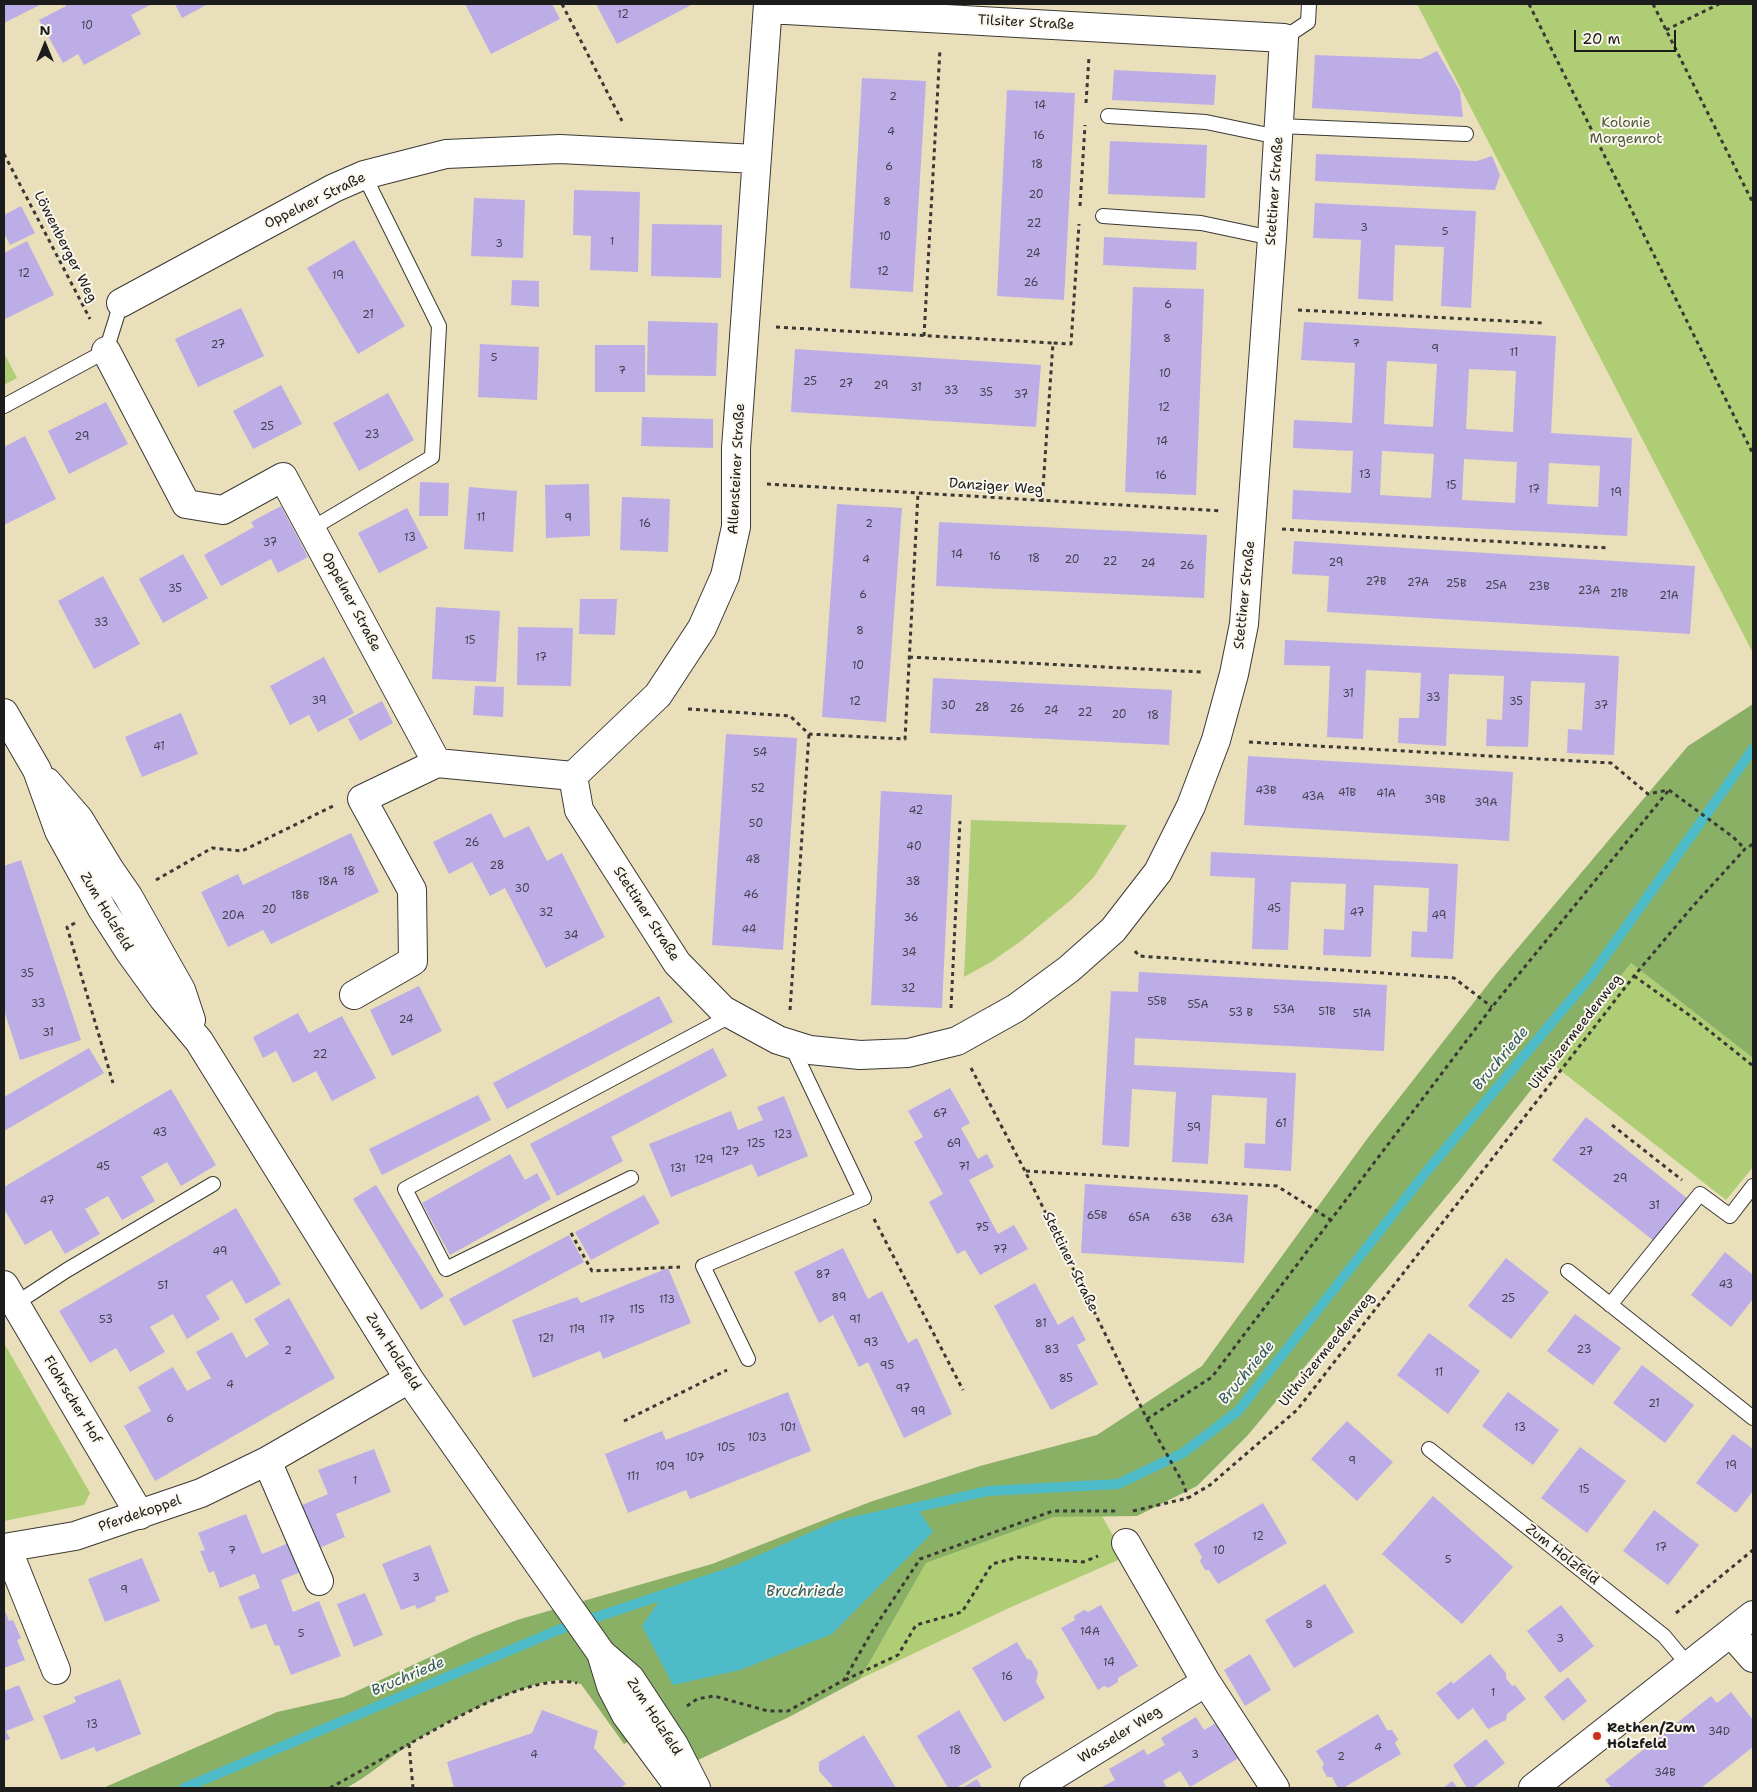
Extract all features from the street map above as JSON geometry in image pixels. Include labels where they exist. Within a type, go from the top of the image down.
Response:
[{"type":"street","name":"Tilsiter Straße","points":[[768,6],[1284,38]]},
{"type":"street","name":"Allensteiner Straße","points":[[573,776],[658,695],[702,628],[725,576],[736,527],[736,448],[768,6]]},
{"type":"street","name":"Stettiner Straße","points":[[573,776],[579,810],[677,963],[723,1010],[784,1042],[810,1050],[860,1055],[908,1053],[953,1042],[1016,1008],[1069,969],[1113,930],[1158,872],[1191,806],[1216,740],[1234,674],[1244,624],[1272,238],[1284,38]]},
{"type":"street","name":"Oppelner Straße","points":[[121,302],[334,188],[364,175],[446,154],[560,149],[756,159]]},
{"type":"street","name":"Oppelner Straße","points":[[106,350],[186,504],[223,510],[283,477],[437,763]]},
{"type":"street","name":"Zum Holzfeld","points":[[4,713],[36,770],[59,831],[102,909],[140,967],[199,1041],[409,1379],[602,1653],[630,1678],[660,1724],[696,1788]]},
{"type":"street","points":[[354,995],[413,961],[412,890],[362,799],[437,763],[573,776]]},
{"type":"street","name":"Flohrscher Hof","points":[[9,1294],[140,1515]]},
{"type":"street","name":"Pferdekoppel","points":[[56,1670],[5,1548],[75,1536],[201,1493],[267,1460],[409,1379]]},
{"type":"street","points":[[267,1460],[319,1581]]},
{"type":"street","points":[[1126,1543],[1206,1682],[1275,1788]]},
{"type":"street","points":[[1533,1788],[1753,1615]]},
{"type":"street","points":[[1731,1633],[1753,1658]]},
{"type":"street","name":"Zum Holzfeld","points":[[602,1653],[611,1686],[626,1715],[680,1788]]},
{"type":"street","name":"Wasseler Weg","points":[[1034,1788],[1206,1682]]},
{"type":"lane","points":[[1284,38],[1308,22],[1309,4]]},
{"type":"lane","points":[[1108,116],[1206,122],[1279,132],[1466,134]]},
{"type":"lane","points":[[311,529],[432,458],[439,326],[364,175]]},
{"type":"lane","points":[[1103,216],[1202,223],[1272,238]]},
{"type":"lane","name":"Oppelner Straße","points":[[106,350],[121,302]]},
{"type":"lane","points":[[4,406],[106,350]]},
{"type":"lane","points":[[631,1178],[446,1269],[405,1190],[732,1015]]},
{"type":"lane","points":[[748,1359],[703,1266],[864,1198],[784,1042]]},
{"type":"lane","points":[[9,1294],[67,1270],[213,1184]]},
{"type":"lane","points":[[1610,1305],[1700,1194],[1730,1216],[1753,1186]]},
{"type":"lane","points":[[1568,1271],[1753,1418]]},
{"type":"lane","name":"Zum Holzfeld","points":[[1429,1449],[1664,1636],[1689,1666]]},
{"type":"path","points":[[562,4],[638,153]]},
{"type":"path","points":[[1529,4],[1753,454]]},
{"type":"path","points":[[1653,4],[1753,203]]},
{"type":"path","points":[[1666,30],[1719,4]]},
{"type":"path","points":[[924,336],[941,18]]},
{"type":"path","points":[[1086,106],[1090,26]]},
{"type":"path","points":[[746,325],[1071,344],[1085,116]]},
{"type":"path","name":"Löwenberger Weg","points":[[4,154],[106,350]]},
{"type":"path","points":[[1267,309],[1544,322]]},
{"type":"path","points":[[1042,502],[1053,343]]},
{"type":"path","name":"Danziger Weg","points":[[737,482],[1042,502],[1203,509],[1253,515]]},
{"type":"path","points":[[658,695],[681,708],[790,716],[809,734],[905,739],[918,493]]},
{"type":"path","points":[[1253,515],[1273,528],[1608,548]]},
{"type":"path","points":[[909,657],[1234,674]]},
{"type":"path","points":[[784,1042],[790,1019],[809,734]]},
{"type":"path","points":[[1216,740],[1611,764],[1648,794],[1669,790],[1733,837],[1745,849]]},
{"type":"path","points":[[1147,1419],[1212,1377],[1492,1007],[1669,790]]},
{"type":"path","points":[[953,1042],[960,821]]},
{"type":"path","name":"Uithuizermeedenweg","points":[[844,1680],[873,1630],[920,1559],[1053,1511],[1134,1511],[1188,1498],[1210,1485],[1296,1410],[1634,976],[1693,906],[1745,849],[1753,844]]},
{"type":"path","points":[[1113,930],[1139,956],[1454,978],[1492,1007]]},
{"type":"path","points":[[1634,976],[1692,1017],[1753,1066]]},
{"type":"path","name":"Stettiner Straße","points":[[953,1042],[1026,1171],[1147,1419],[1183,1483],[1188,1498]]},
{"type":"path","points":[[1612,1125],[1700,1194]]},
{"type":"path","points":[[1026,1171],[1277,1186],[1331,1220]]},
{"type":"path","points":[[864,1198],[963,1390]]},
{"type":"path","points":[[560,1213],[592,1271],[703,1266]]},
{"type":"path","points":[[624,1421],[748,1359]]},
{"type":"path","points":[[660,1724],[697,1699],[714,1696],[768,1711],[788,1711],[844,1680],[898,1655],[916,1625],[962,1612],[992,1564],[1020,1557],[1083,1562],[1126,1543]]},
{"type":"path","points":[[1664,1636],[1676,1613],[1753,1550]]},
{"type":"path","points":[[330,1788],[464,1714],[537,1684],[562,1680],[581,1684]]},
{"type":"path","points":[[409,1744],[413,1787]]},
{"type":"green space","name":"Kolonie Morgenrot","points":[[1417,4],[1753,4],[1753,653]]},
{"type":"green space","points":[[4,353],[17,378],[4,385]]},
{"type":"green space","points":[[1753,704],[1753,1058],[1631,963],[1460,1180],[1248,1435],[1197,1486],[1137,1516],[1054,1517],[926,1563],[860,1679],[789,1717],[696,1761],[640,1736],[624,1744],[581,1684],[562,1680],[528,1687],[461,1715],[423,1736],[346,1788],[103,1788],[277,1712],[344,1697],[473,1637],[517,1620],[712,1564],[870,1502],[980,1466],[1097,1435],[1202,1366],[1367,1139],[1496,974],[1688,746]]},
{"type":"green space","points":[[971,820],[1127,825],[1094,877],[1072,899],[1021,941],[991,962],[964,977]]},
{"type":"green space","points":[[1631,963],[1753,1058],[1753,1167],[1726,1200],[1551,1063]]},
{"type":"green space","points":[[4,1343],[90,1493],[84,1505],[4,1521]]},
{"type":"green space","points":[[1102,1516],[1125,1557],[1009,1608],[860,1679],[926,1563],[1054,1517]]},
{"type":"water","name":"Bruchriede","points":[[917,1508],[933,1532],[832,1634],[740,1670],[673,1685],[642,1626],[664,1594],[737,1570],[839,1525]]},
{"type":"building","points":[[4,4],[42,4],[4,23]]},
{"type":"building","points":[[65,4],[152,4],[131,15],[141,34],[84,65],[78,54],[63,63],[39,20],[66,6]]},
{"type":"building","points":[[175,4],[208,4],[182,18]]},
{"type":"building","points":[[465,4],[552,4],[560,19],[491,54]]},
{"type":"building","points":[[596,4],[693,4],[617,44]]},
{"type":"building","points":[[1437,51],[1460,91],[1463,117],[1312,108],[1315,55],[1421,59]]},
{"type":"building","points":[[1114,70],[1216,75],[1214,105],[1112,100]]},
{"type":"building","points":[[862,78],[926,81],[913,292],[850,288]]},
{"type":"building","points":[[1007,90],[1075,93],[1064,300],[997,296]]},
{"type":"building","points":[[1110,141],[1207,145],[1205,198],[1108,194]]},
{"type":"building","points":[[1316,154],[1477,161],[1492,156],[1500,175],[1495,190],[1315,181]]},
{"type":"building","points":[[574,190],[640,192],[638,272],[590,270],[591,236],[573,235]]},
{"type":"building","points":[[474,198],[525,200],[523,258],[471,256]]},
{"type":"building","points":[[1315,203],[1476,211],[1471,308],[1441,306],[1444,247],[1395,245],[1393,301],[1358,299],[1361,240],[1313,238]]},
{"type":"building","points":[[21,206],[35,233],[10,245],[4,233],[4,215]]},
{"type":"building","points":[[652,224],[722,225],[721,278],[651,276]]},
{"type":"building","points":[[1104,237],[1197,242],[1196,270],[1103,265]]},
{"type":"building","points":[[354,240],[405,326],[358,354],[307,268]]},
{"type":"building","points":[[27,241],[54,295],[5,319],[4,253]]},
{"type":"building","points":[[512,280],[539,281],[539,307],[511,305]]},
{"type":"building","points":[[1133,287],[1204,289],[1196,495],[1125,492]]},
{"type":"building","points":[[241,308],[264,356],[198,387],[175,339]]},
{"type":"building","points":[[648,321],[718,323],[716,376],[647,375]]},
{"type":"building","points":[[1304,322],[1556,336],[1551,433],[1632,438],[1627,536],[1292,519],[1293,490],[1351,493],[1353,451],[1293,448],[1294,420],[1352,423],[1355,363],[1301,360]],"holes":[[[1387,361],[1437,364],[1433,427],[1384,424]],[[1469,369],[1516,371],[1513,432],[1466,429]],[[1382,451],[1434,454],[1431,498],[1380,495]],[[1464,459],[1517,462],[1515,503],[1462,500]],[[1549,463],[1600,466],[1598,507],[1547,504]]]},
{"type":"building","points":[[480,344],[539,347],[537,400],[478,397]]},
{"type":"building","points":[[595,345],[645,345],[645,392],[595,392]]},
{"type":"building","points":[[795,349],[1041,365],[1036,427],[791,412]]},
{"type":"building","points":[[281,385],[302,424],[253,449],[233,411]]},
{"type":"building","points":[[388,393],[414,440],[359,471],[333,423]]},
{"type":"building","points":[[106,402],[128,444],[69,474],[48,431]]},
{"type":"building","points":[[642,417],[713,419],[713,448],[641,446]]},
{"type":"building","points":[[25,436],[56,499],[4,525],[4,447]]},
{"type":"building","points":[[420,482],[449,483],[448,516],[419,516]]},
{"type":"building","points":[[589,484],[590,536],[546,538],[545,485]]},
{"type":"building","points":[[469,487],[517,491],[513,552],[464,549]]},
{"type":"building","points":[[622,497],[670,499],[668,552],[620,550]]},
{"type":"building","points":[[837,504],[902,508],[886,722],[822,717]]},
{"type":"building","points":[[281,506],[308,557],[278,573],[271,559],[221,586],[204,555],[254,527],[251,522]]},
{"type":"building","points":[[407,508],[428,548],[379,573],[358,533]]},
{"type":"building","points":[[939,522],[1207,535],[1204,598],[936,586]]},
{"type":"building","points":[[1294,541],[1695,566],[1690,634],[1327,612],[1329,576],[1292,574]]},
{"type":"building","points":[[183,554],[208,598],[163,623],[139,579]]},
{"type":"building","points":[[103,576],[140,644],[94,669],[58,601]]},
{"type":"building","points":[[580,599],[617,599],[615,635],[579,634]]},
{"type":"building","points":[[436,607],[500,611],[496,682],[432,679]]},
{"type":"building","points":[[518,627],[573,628],[571,686],[517,685]]},
{"type":"building","points":[[1285,640],[1619,656],[1614,755],[1567,753],[1568,729],[1582,730],[1585,683],[1531,681],[1528,747],[1486,746],[1487,719],[1502,720],[1504,676],[1449,674],[1446,746],[1398,743],[1399,718],[1419,718],[1421,673],[1366,670],[1363,739],[1327,737],[1330,666],[1284,665]]},
{"type":"building","points":[[324,657],[354,713],[318,732],[309,715],[290,725],[270,686]]},
{"type":"building","points":[[933,678],[1172,690],[1169,745],[930,733]]},
{"type":"building","points":[[475,686],[504,687],[503,717],[473,715]]},
{"type":"building","points":[[382,701],[393,723],[360,741],[348,719]]},
{"type":"building","points":[[181,713],[198,754],[142,777],[125,737]]},
{"type":"building","points":[[726,734],[797,738],[783,950],[712,945]]},
{"type":"building","points":[[1248,756],[1513,772],[1509,841],[1244,825]]},
{"type":"building","points":[[881,791],[952,795],[942,1008],[871,1005]]},
{"type":"building","points":[[491,813],[504,838],[529,826],[547,861],[562,853],[605,937],[546,968],[505,888],[490,896],[472,862],[449,874],[433,842]]},
{"type":"building","points":[[351,833],[379,892],[271,944],[263,930],[228,947],[201,892],[238,874],[243,885]]},
{"type":"building","points":[[1211,852],[1458,864],[1453,959],[1411,957],[1412,931],[1427,932],[1429,888],[1374,885],[1371,957],[1323,955],[1324,929],[1344,930],[1346,884],[1291,882],[1288,950],[1252,949],[1255,878],[1210,876]]},
{"type":"building","points":[[21,860],[81,1040],[20,1060],[4,1010],[4,866]]},
{"type":"building","points":[[1139,972],[1387,985],[1384,1051],[1135,1038],[1134,1065],[1296,1073],[1291,1171],[1244,1168],[1245,1143],[1265,1144],[1267,1098],[1212,1095],[1208,1164],[1172,1162],[1176,1092],[1132,1089],[1129,1147],[1102,1145],[1111,991],[1138,992]]},
{"type":"building","points":[[419,986],[442,1031],[392,1056],[370,1010]]},
{"type":"building","points":[[659,996],[673,1022],[507,1109],[493,1083]]},
{"type":"building","points":[[298,1013],[309,1033],[342,1016],[376,1078],[332,1101],[316,1071],[293,1083],[276,1051],[263,1058],[253,1037]]},
{"type":"building","points":[[89,1048],[104,1073],[4,1131],[4,1097]]},
{"type":"building","points":[[713,1048],[727,1076],[611,1137],[623,1161],[557,1196],[530,1144]]},
{"type":"building","points":[[950,1088],[970,1123],[961,1128],[978,1159],[987,1154],[994,1167],[969,1180],[998,1234],[1014,1225],[1028,1249],[980,1275],[965,1250],[957,1254],[929,1202],[943,1194],[914,1142],[923,1137],[908,1111]]},
{"type":"building","points":[[171,1089],[216,1165],[181,1186],[167,1162],[141,1177],[155,1201],[122,1220],[108,1196],[85,1209],[100,1234],[65,1254],[51,1230],[25,1245],[4,1209],[4,1187]]},
{"type":"building","points":[[478,1095],[491,1120],[382,1175],[369,1149]]},
{"type":"building","points":[[784,1096],[808,1156],[758,1177],[752,1164],[671,1197],[649,1144],[731,1111],[738,1130],[763,1120],[757,1107]]},
{"type":"building","points":[[1586,1117],[1688,1199],[1654,1241],[1552,1160]]},
{"type":"building","points":[[510,1154],[525,1180],[537,1173],[551,1199],[450,1255],[422,1203]]},
{"type":"building","points":[[1085,1184],[1248,1195],[1244,1263],[1081,1253]]},
{"type":"building","points":[[376,1185],[444,1296],[421,1310],[353,1199]]},
{"type":"building","points":[[644,1195],[660,1223],[591,1260],[575,1232]]},
{"type":"building","points":[[236,1208],[281,1284],[246,1304],[232,1280],[206,1296],[220,1319],[187,1339],[173,1314],[150,1327],[165,1352],[130,1372],[116,1348],[90,1363],[59,1311]]},
{"type":"building","points":[[569,1235],[584,1262],[464,1326],[449,1299]]},
{"type":"building","points":[[843,1248],[868,1299],[882,1291],[908,1343],[917,1338],[952,1414],[904,1438],[868,1362],[859,1367],[833,1315],[819,1323],[794,1272]]},
{"type":"building","points":[[1725,1252],[1753,1275],[1753,1299],[1731,1327],[1691,1295]]},
{"type":"building","points":[[1506,1258],[1549,1292],[1511,1339],[1468,1306]]},
{"type":"building","points":[[668,1268],[691,1323],[603,1359],[600,1351],[533,1378],[512,1320],[577,1297],[581,1303]]},
{"type":"building","points":[[1035,1283],[1058,1325],[1073,1316],[1086,1340],[1077,1345],[1098,1384],[1051,1410],[994,1306]]},
{"type":"building","points":[[289,1298],[335,1378],[155,1481],[124,1426],[151,1411],[138,1387],[173,1367],[187,1391],[211,1378],[196,1352],[232,1332],[246,1358],[269,1344],[254,1319]]},
{"type":"building","points":[[1575,1314],[1621,1348],[1593,1385],[1547,1351]]},
{"type":"building","points":[[1429,1333],[1480,1371],[1448,1414],[1397,1375]]},
{"type":"building","points":[[1642,1365],[1694,1405],[1665,1443],[1613,1403]]},
{"type":"building","points":[[788,1392],[811,1451],[690,1499],[686,1490],[628,1513],[605,1454],[662,1431],[666,1440]]},
{"type":"building","points":[[1508,1392],[1559,1430],[1533,1465],[1482,1426]]},
{"type":"building","points":[[1347,1421],[1393,1462],[1357,1501],[1311,1459]]},
{"type":"building","points":[[1733,1434],[1753,1449],[1753,1491],[1736,1513],[1696,1483]]},
{"type":"building","points":[[1580,1447],[1626,1481],[1587,1533],[1541,1498]]},
{"type":"building","points":[[374,1449],[391,1492],[336,1514],[345,1537],[317,1549],[300,1506],[328,1494],[318,1470]]},
{"type":"building","points":[[1433,1496],[1513,1567],[1462,1624],[1382,1554]]},
{"type":"building","points":[[1263,1503],[1287,1543],[1218,1584],[1209,1570],[1205,1570],[1200,1561],[1202,1557],[1194,1544]]},
{"type":"building","points":[[1654,1510],[1699,1545],[1668,1585],[1623,1551]]},
{"type":"building","points":[[246,1514],[262,1554],[291,1542],[303,1571],[281,1580],[293,1612],[319,1601],[341,1656],[291,1675],[279,1645],[275,1646],[266,1624],[251,1629],[238,1597],[260,1588],[255,1574],[220,1588],[214,1571],[209,1573],[200,1551],[205,1550],[198,1533]]},
{"type":"building","points":[[430,1545],[449,1592],[435,1597],[436,1601],[417,1609],[415,1605],[401,1610],[382,1564]]},
{"type":"building","points":[[142,1558],[160,1601],[105,1622],[88,1579]]},
{"type":"building","points":[[1325,1584],[1354,1632],[1294,1668],[1265,1620]]},
{"type":"building","points":[[365,1593],[383,1635],[354,1647],[337,1604]]},
{"type":"building","points":[[1101,1605],[1138,1666],[1118,1678],[1118,1682],[1108,1688],[1104,1686],[1098,1690],[1061,1628],[1075,1620],[1074,1616],[1084,1610],[1088,1612]]},
{"type":"building","points":[[1561,1605],[1594,1646],[1560,1673],[1527,1631]]},
{"type":"building","points":[[4,1608],[9,1621],[13,1620],[21,1638],[17,1640],[25,1660],[4,1668]]},
{"type":"building","points":[[1017,1642],[1027,1659],[1031,1660],[1038,1672],[1036,1682],[1045,1698],[1004,1722],[972,1668]]},
{"type":"building","points":[[1250,1654],[1271,1690],[1245,1706],[1224,1670]]},
{"type":"building","points":[[1490,1654],[1506,1673],[1506,1678],[1512,1686],[1515,1685],[1526,1699],[1507,1714],[1506,1720],[1488,1729],[1473,1708],[1458,1720],[1436,1693],[1452,1681],[1453,1684]]},
{"type":"building","points":[[1568,1677],[1587,1701],[1563,1721],[1544,1697]]},
{"type":"building","points":[[120,1679],[141,1734],[96,1752],[94,1747],[61,1760],[43,1716],[76,1702],[74,1697]]},
{"type":"building","points":[[19,1685],[34,1720],[6,1731],[10,1739],[4,1741],[4,1691]]},
{"type":"building","points":[[1731,1692],[1753,1720],[1753,1747],[1701,1788],[1612,1788],[1605,1780],[1711,1696],[1717,1703]]},
{"type":"building","points":[[542,1710],[598,1731],[594,1748],[626,1784],[620,1788],[454,1788],[447,1762],[532,1733]]},
{"type":"building","points":[[959,1710],[992,1767],[956,1788],[948,1788],[917,1736]]},
{"type":"building","points":[[1378,1714],[1387,1730],[1392,1730],[1398,1739],[1395,1743],[1401,1754],[1343,1788],[1338,1788],[1332,1777],[1327,1777],[1322,1768],[1324,1764],[1316,1751]]},
{"type":"building","points":[[1196,1717],[1204,1730],[1221,1720],[1242,1756],[1190,1787],[1180,1771],[1163,1781],[1167,1788],[1100,1788],[1115,1780],[1109,1769],[1144,1749],[1147,1755],[1165,1745],[1161,1738]]},
{"type":"building","points":[[864,1735],[896,1788],[834,1788],[819,1771],[819,1762]]},
{"type":"building","points":[[1486,1739],[1505,1763],[1473,1788],[1467,1788],[1453,1765]]},
{"type":"building","points":[[977,1779],[982,1788],[962,1788]]},
{"type":"building","points":[[1452,1781],[1458,1788],[1443,1788]]},
{"type":"waterway","name":"Bruchriede","points":[[184,1788],[558,1630],[737,1570],[839,1525],[988,1491],[1118,1484],[1183,1453],[1238,1411],[1427,1171],[1591,976],[1753,749]]},
{"type":"place","name":"Rethen/Zum Holzfeld","points":[[1597,1736]]}]
